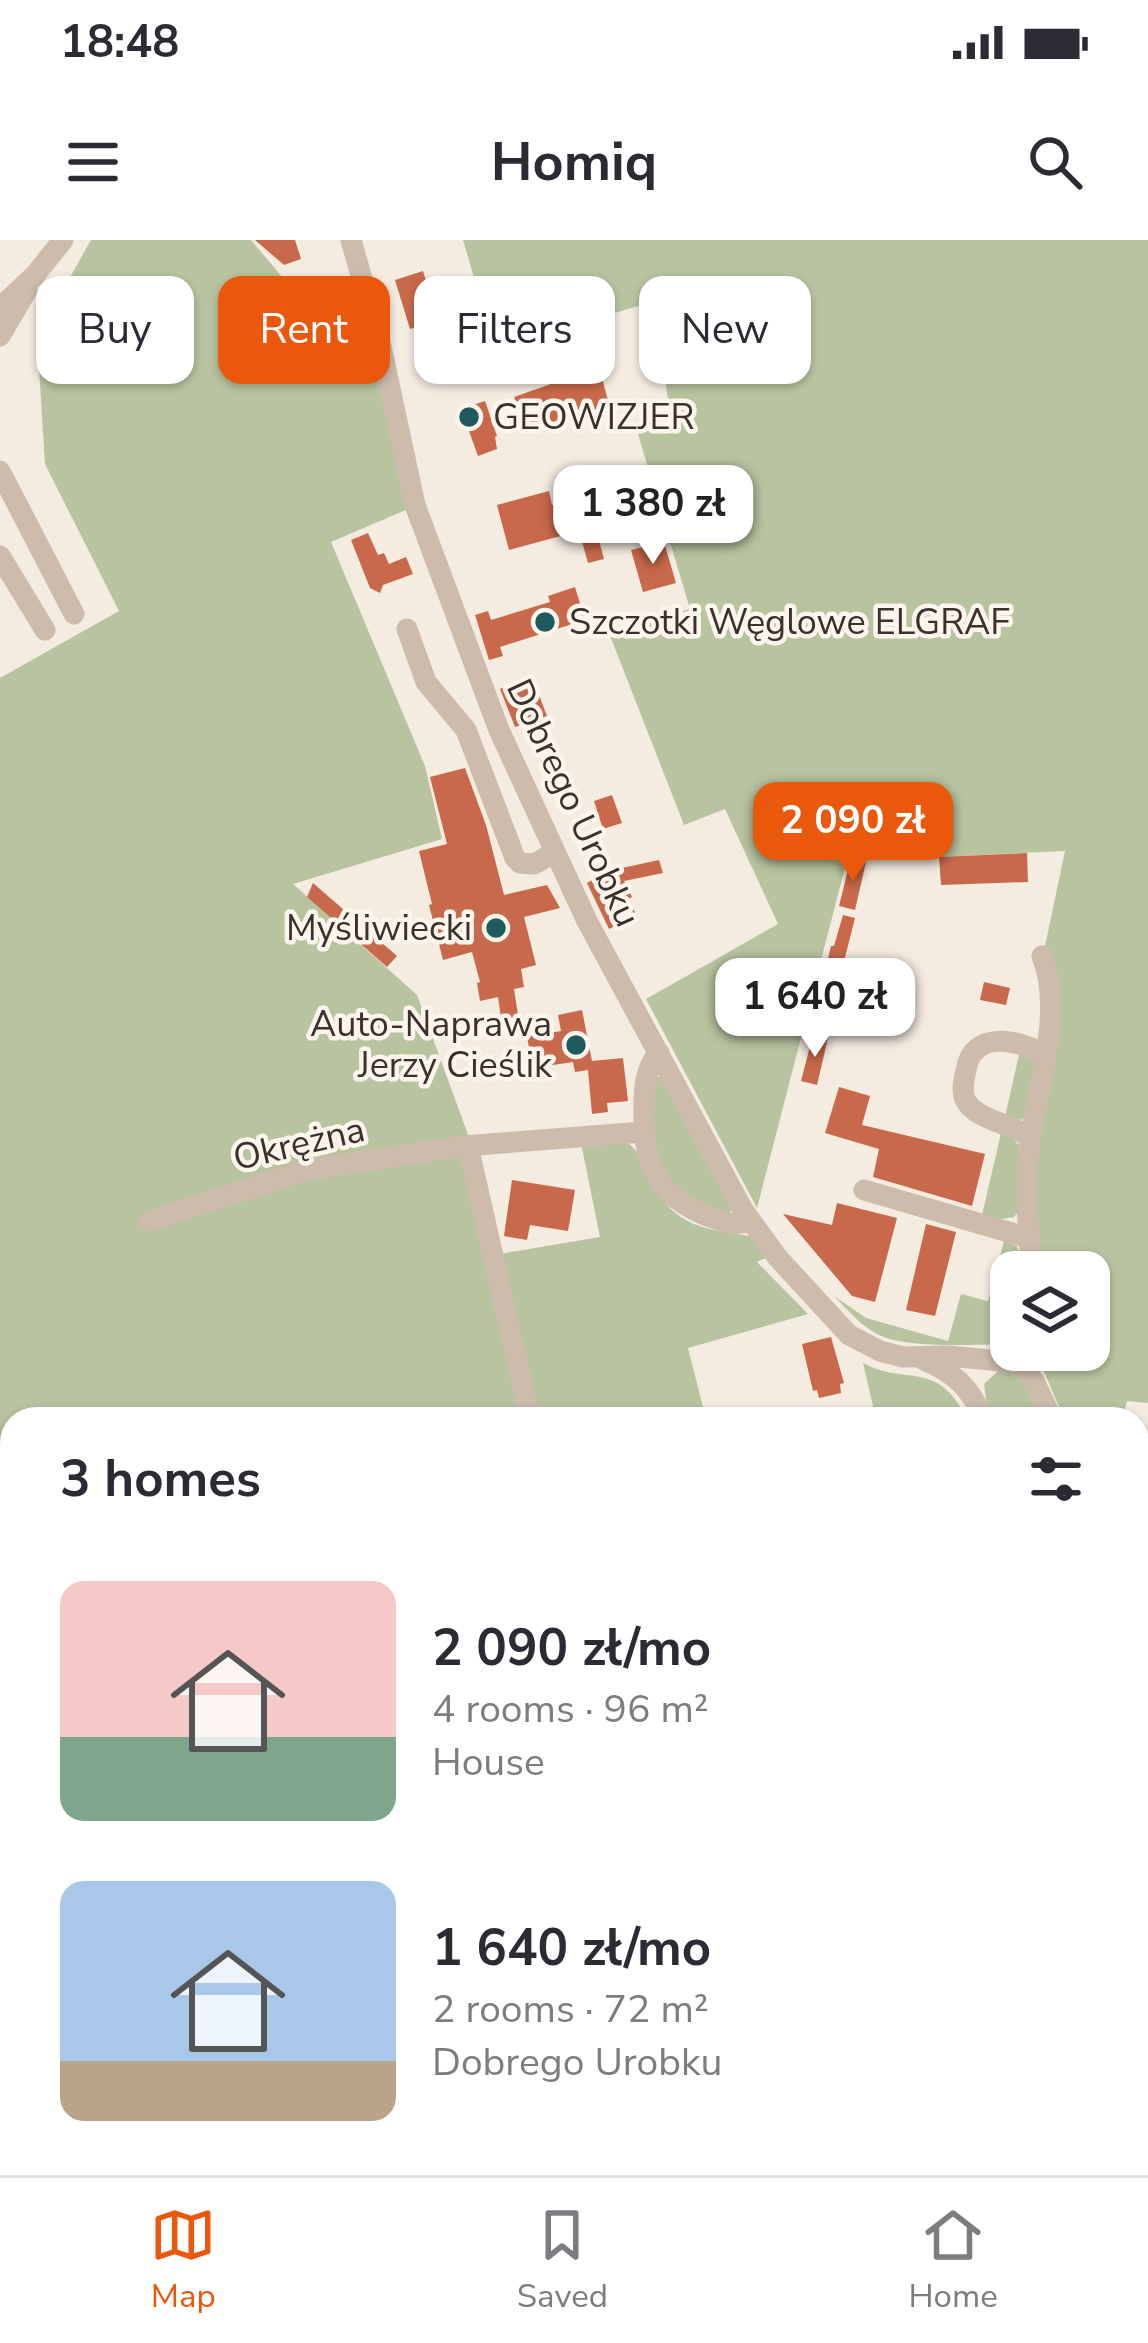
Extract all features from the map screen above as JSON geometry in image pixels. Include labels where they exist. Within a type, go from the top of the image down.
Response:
[{"type":"street","points":[[0,308],[63,240]]},
{"type":"street","name":"Dobrego Urobku","points":[[351,240],[380,342],[418,516],[499,730],[587,921],[750,1221],[778,1258],[849,1335],[880,1351],[921,1359],[955,1375],[978,1407]]},
{"type":"street","points":[[0,336],[34,275]]},
{"type":"street","points":[[0,471],[74,614]]},
{"type":"street","points":[[0,556],[45,630]]},
{"type":"street","points":[[406,629],[426,682],[466,730],[511,853],[527,865],[554,853]]},
{"type":"street","points":[[1030,1251],[1026,1187],[1030,1138],[1052,1012],[1042,956]]},
{"type":"street","points":[[1030,1138],[969,1105],[963,1089],[968,1059],[975,1049],[997,1041],[1022,1044],[1044,1054]]},
{"type":"street","points":[[659,1053],[645,1084],[643,1132],[652,1169],[680,1202],[725,1222],[750,1221]]},
{"type":"street","name":"Okrężna","points":[[149,1221],[307,1170],[468,1146],[643,1132]]},
{"type":"street","points":[[468,1146],[527,1407]]},
{"type":"street","points":[[864,1190],[1029,1238]]},
{"type":"street","name":"Dobrego Urobku","points":[[921,1359],[990,1360]]},
{"type":"street","name":"Dobrego Urobku","points":[[981,1407],[980,1382],[990,1370]]},
{"type":"street","name":"Dobrego Urobku","points":[[1030,1371],[1046,1407]]},
{"type":"green space","points":[[91,240],[251,240],[281,276],[218,276],[218,384],[380,384],[408,509],[331,542],[425,766],[442,839],[293,884],[417,995],[470,1140],[519,1407],[0,1407],[0,678],[119,611],[45,464],[40,384],[194,384],[194,276],[71,276]]},
{"type":"green space","points":[[463,240],[1148,240],[1148,1403],[1059,1407],[1044,1371],[1110,1371],[1110,1251],[1034,1251],[1031,1186],[1045,946],[1065,851],[939,857],[850,848],[757,1208],[646,999],[778,924],[725,809],[684,825],[609,633],[690,609],[638,434],[671,423],[666,384],[811,384],[811,276],[639,276],[639,306],[615,313],[615,276],[474,276]]},
{"type":"green space","points":[[1020,1050],[1038,1061],[1026,1116],[1021,1120],[1005,1117]]},
{"type":"green space","points":[[660,1077],[732,1210],[728,1214],[684,1194],[660,1168],[652,1130],[651,1079]]},
{"type":"green space","points":[[1002,1129],[1022,1148],[1018,1212],[1001,1219],[982,1215]]},
{"type":"green space","points":[[627,1142],[661,1198],[682,1218],[755,1237],[770,1256],[757,1262],[808,1314],[688,1348],[703,1407],[533,1407],[499,1254],[600,1237],[581,1143]]},
{"type":"green space","points":[[1004,1241],[1019,1251],[1001,1251]]},
{"type":"green space","points":[[961,1294],[988,1301],[990,1294],[990,1345],[941,1345],[879,1335],[834,1296],[866,1318],[948,1341]]},
{"type":"green space","points":[[863,1363],[933,1381],[960,1407],[873,1407]]},
{"type":"green space","points":[[998,1371],[1009,1371],[1024,1382],[1037,1407],[989,1407],[984,1384]]},
{"type":"building","points":[[255,240],[295,240],[301,259],[284,265]]},
{"type":"building","points":[[423,271],[424,276],[414,276],[414,328],[410,329],[395,280]]},
{"type":"building","points":[[551,384],[604,384],[610,408],[524,426],[514,397]]},
{"type":"building","points":[[485,401],[497,449],[478,456],[461,409]]},
{"type":"building","points":[[549,491],[552,505],[587,496],[604,559],[588,563],[579,531],[509,550],[497,505]]},
{"type":"building","points":[[368,533],[378,555],[384,553],[389,564],[406,557],[413,574],[383,585],[380,593],[370,588],[351,540]]},
{"type":"building","points":[[664,542],[676,583],[643,592],[631,550]]},
{"type":"building","points":[[575,587],[585,620],[500,647],[503,656],[489,660],[475,615],[488,611],[491,620],[550,602],[548,596]]},
{"type":"building","points":[[527,678],[531,688],[536,687],[547,716],[515,727],[500,689]]},
{"type":"building","points":[[465,768],[504,895],[547,885],[560,908],[524,917],[536,965],[521,969],[524,987],[514,989],[520,1028],[503,1031],[498,997],[480,1001],[472,952],[443,960],[429,905],[419,851],[447,844],[430,777]]},
{"type":"building","points":[[612,795],[622,823],[603,829],[594,801]]},
{"type":"building","points":[[1027,853],[1028,882],[941,885],[939,857]]},
{"type":"building","points":[[851,858],[866,862],[855,910],[839,906]]},
{"type":"building","points":[[659,860],[663,873],[624,881],[637,916],[609,929],[587,883],[608,871]]},
{"type":"building","points":[[313,883],[397,956],[387,967],[307,897]]},
{"type":"building","points":[[843,915],[855,918],[835,997],[820,993]]},
{"type":"building","points":[[984,982],[1010,988],[1006,1005],[980,1000]]},
{"type":"building","points":[[582,1010],[592,1061],[623,1058],[628,1101],[607,1103],[608,1112],[592,1114],[588,1070],[575,1072],[573,1062],[533,1068],[527,1037],[561,1031],[558,1015]]},
{"type":"building","points":[[813,1035],[828,1038],[817,1085],[801,1081]]},
{"type":"building","points":[[839,1087],[870,1096],[862,1125],[985,1154],[972,1206],[873,1177],[879,1149],[825,1133]]},
{"type":"building","points":[[512,1180],[575,1190],[568,1231],[530,1225],[527,1240],[504,1236]]},
{"type":"building","points":[[837,1203],[897,1218],[875,1302],[852,1296],[783,1214],[832,1225]]},
{"type":"building","points":[[926,1224],[956,1232],[935,1316],[906,1310]]},
{"type":"building","points":[[831,1337],[844,1383],[841,1393],[819,1398],[817,1390],[813,1391],[802,1344]]},
{"type":"place","name":"GEOWIZJER","points":[[469,417]]},
{"type":"place","name":"Szczotki Węglowe ELGRAF","points":[[545,622]]},
{"type":"place","name":"Myśliwiecki","points":[[496,928]]},
{"type":"place","name":"Auto-Naprawa Jerzy Cieślik","points":[[576,1045]]}]
